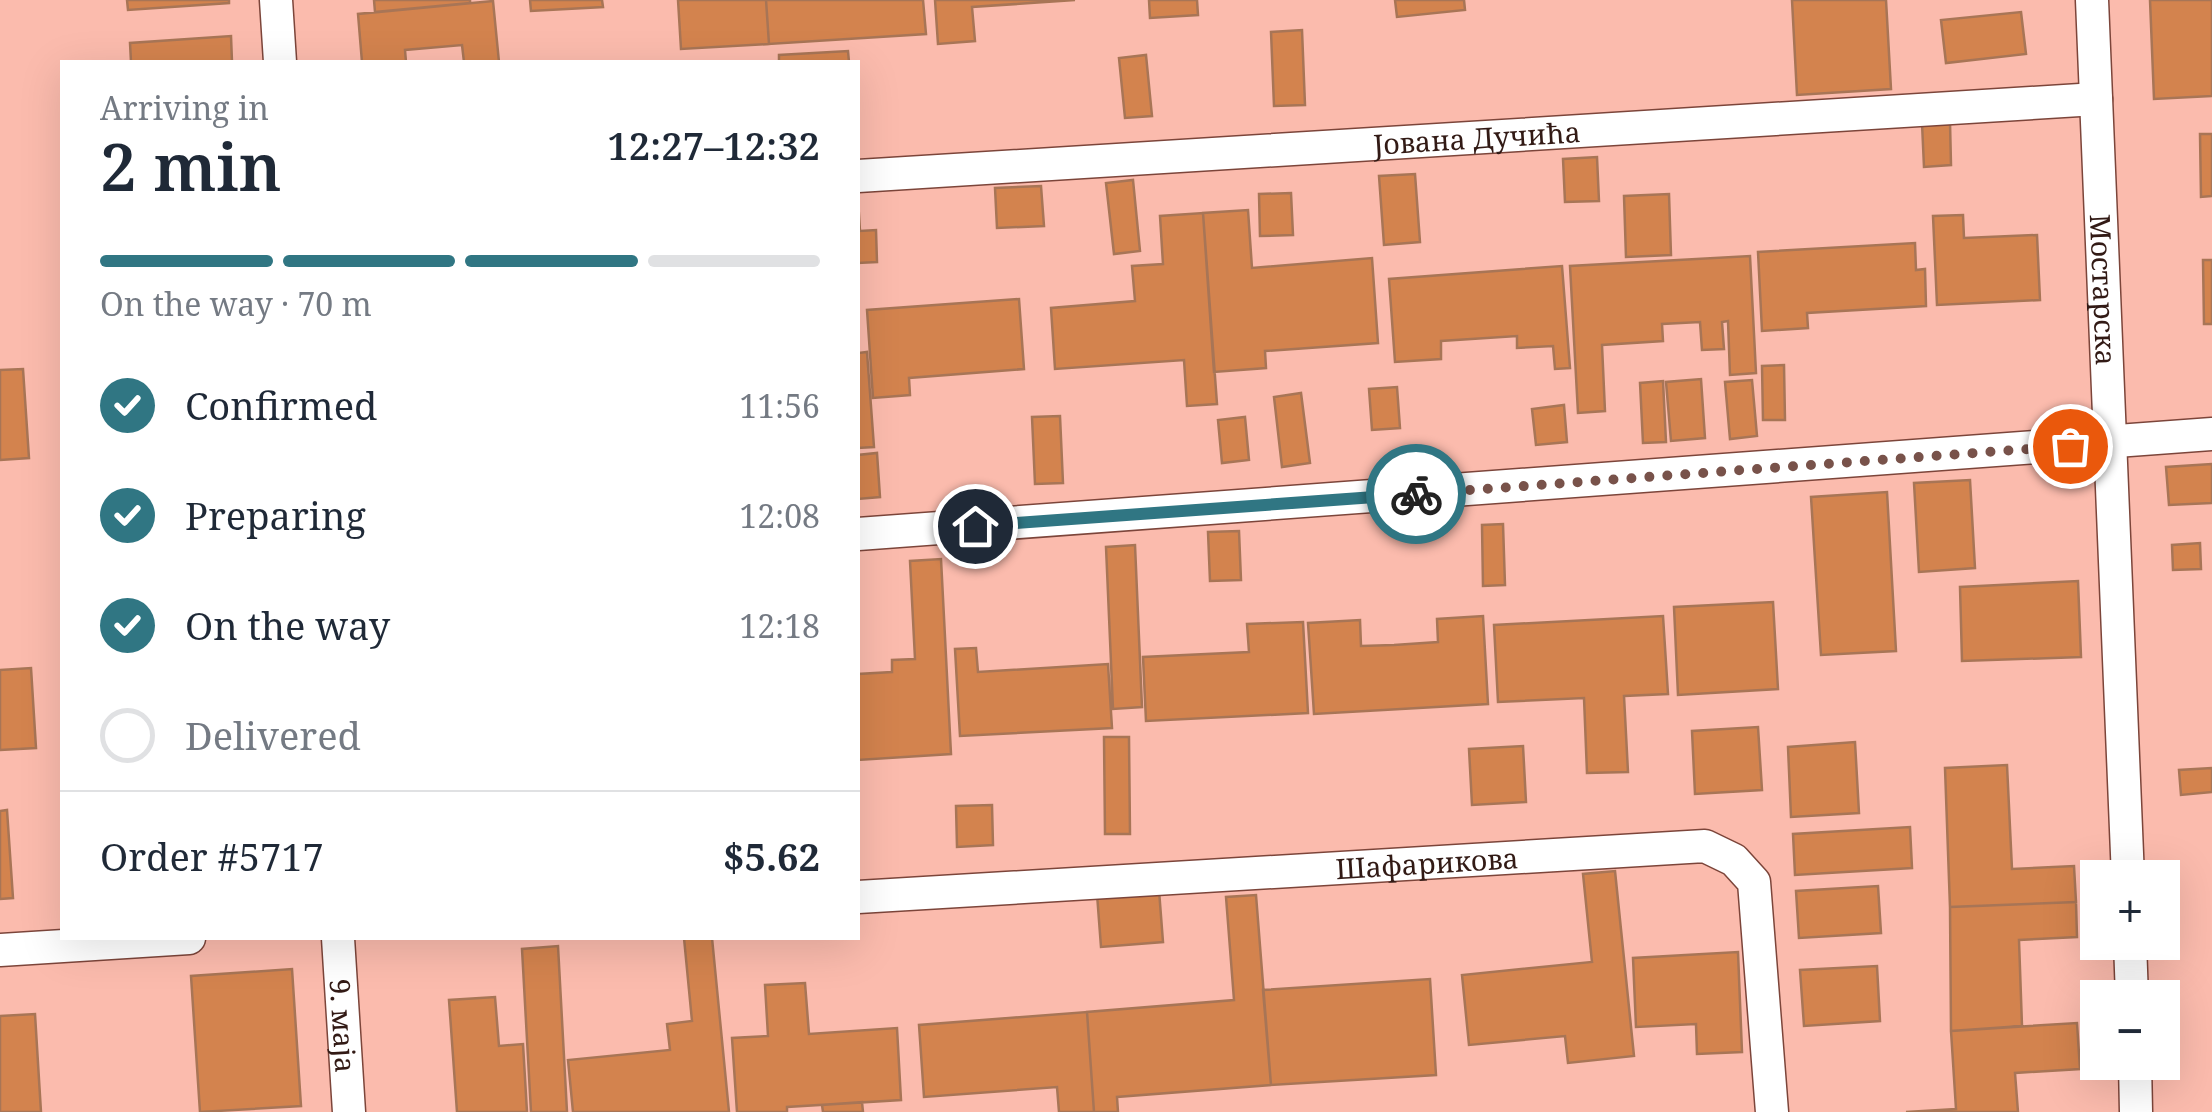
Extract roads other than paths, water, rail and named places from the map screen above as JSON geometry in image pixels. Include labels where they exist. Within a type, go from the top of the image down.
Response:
[{"type":"street","points":[[276,0],[280,60]]},
{"type":"street","name":"Мостарска","points":[[2092,0],[2127,860]]},
{"type":"street","name":"Јована Дучића","points":[[860,176],[2096,99]]},
{"type":"street","points":[[860,534],[2212,434]]},
{"type":"street","name":"Шафарикова","points":[[860,897],[1706,846],[1734,860],[1754,882],[1772,1112]]},
{"type":"street","points":[[0,950],[158,940]]},
{"type":"street","name":"9. маја","points":[[338,940],[349,1112]]},
{"type":"street","points":[[2135,1080],[2136,1112]]}]
